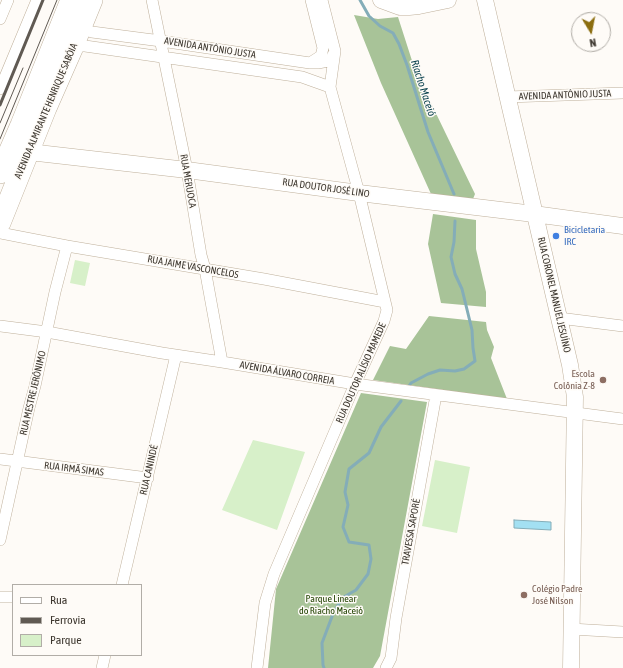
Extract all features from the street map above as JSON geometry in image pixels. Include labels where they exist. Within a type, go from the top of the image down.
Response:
[{"type":"highway","name":"AVENIDA ALMIRANTE HENRIQUE SABÓIA","points":[[0,173],[21,125],[71,0]]},
{"type":"highway","name":"AVENIDA ALMIRANTE HENRIQUE SABÓIA","points":[[0,223],[46,108],[92,0]]},
{"type":"street","points":[[0,19],[8,0]]},
{"type":"street","points":[[0,88],[37,0]]},
{"type":"street","name":"RUA MERUOCA","points":[[152,0],[161,40],[222,362]]},
{"type":"street","points":[[310,63],[321,56],[323,48],[311,0]]},
{"type":"street","name":"RUA DOUTOR ALÍSIO MAMEDE","points":[[257,668],[265,603],[274,574],[355,384],[384,321],[387,310],[359,193],[330,87],[335,51],[322,0]]},
{"type":"street","points":[[381,0],[408,7],[448,0]]},
{"type":"street","name":"RUA CORONEL MANUEL JESUÍNO","points":[[485,0],[559,318],[575,397],[576,412],[571,668]]},
{"type":"street","name":"AVENIDA ANTÔNIO JUSTA","points":[[82,26],[86,30],[92,32],[161,40],[310,63],[328,61],[331,59],[335,51]]},
{"type":"street","name":"AVENIDA ANTÔNIO JUSTA","points":[[72,49],[79,46],[85,46],[302,77],[330,87]]},
{"type":"street","name":"AVENIDA ANTÔNIO JUSTA","points":[[507,97],[623,93]]},
{"type":"street","name":"RUA DOUTOR JOSÉ LINO","points":[[29,152],[186,170],[623,226]]},
{"type":"street","name":"RUA JAIME VASCONCELOS","points":[[0,233],[385,302]]},
{"type":"street","name":"RUA MESTRE JERÔNIMO","points":[[0,540],[55,292],[67,246]]},
{"type":"street","points":[[559,318],[623,326]]},
{"type":"street","name":"AVENIDA ÁLVARO CORREIA","points":[[0,326],[47,332],[176,355],[355,384],[623,419]]},
{"type":"street","name":"RUA CANINDÉ","points":[[122,584],[126,562],[148,478],[176,355]]},
{"type":"street","name":"TRAVESSA SAPORÉ","points":[[386,668],[391,658],[396,618],[436,395]]},
{"type":"street","name":"RUA IRMÃ SIMAS","points":[[0,459],[148,478]]},
{"type":"street","points":[[0,597],[12,598]]},
{"type":"street","points":[[571,629],[623,632]]},
{"type":"street","points":[[102,668],[105,656]]},
{"type":"green space","points":[[354,15],[378,19],[398,17],[415,70],[475,194],[473,199],[431,194],[381,83]]},
{"type":"green space","points":[[433,214],[476,220],[476,249],[486,292],[486,307],[441,303],[428,244]]},
{"type":"green space","points":[[75,260],[90,263],[85,286],[70,283]]},
{"type":"green space","points":[[429,316],[486,322],[487,330],[494,347],[491,358],[507,399],[373,380],[390,346],[406,349]]},
{"type":"green space","name":"Parque Linear do Riacho Maceió","points":[[361,393],[427,402],[380,656],[373,668],[268,668],[276,589]]},
{"type":"green space","points":[[253,440],[305,452],[277,530],[222,510]]},
{"type":"green space","points":[[435,460],[470,467],[457,533],[422,526]]},
{"type":"water","points":[[514,520],[551,522],[551,530],[514,528]]},
{"type":"waterway","name":"Riacho Maceió","points":[[360,0],[369,16],[380,26],[393,33],[399,44],[428,132],[454,194]]},
{"type":"waterway","name":"Riacho Maceió","points":[[409,386],[411,383],[428,374],[440,370],[455,371],[464,369],[475,361],[472,330],[462,289],[455,274],[451,257],[454,242],[455,221]]},
{"type":"waterway","name":"Riacho Maceió","points":[[324,668],[322,643],[333,614],[342,598],[356,590],[368,574],[371,559],[369,545],[349,542],[343,527],[348,505],[345,492],[349,469],[369,453],[381,427],[401,401]]},
{"type":"tram line","points":[[0,139],[57,0]]},
{"type":"tram line","points":[[0,123],[23,68]]},
{"type":"railway","points":[[0,105],[43,0]]},
{"type":"place","name":"Bicicletaria IRC","points":[[556,236]]},
{"type":"place","name":"Escola Colônia Z-8","points":[[603,380]]},
{"type":"place","name":"Colégio Padre José Nilson","points":[[524,595]]}]
